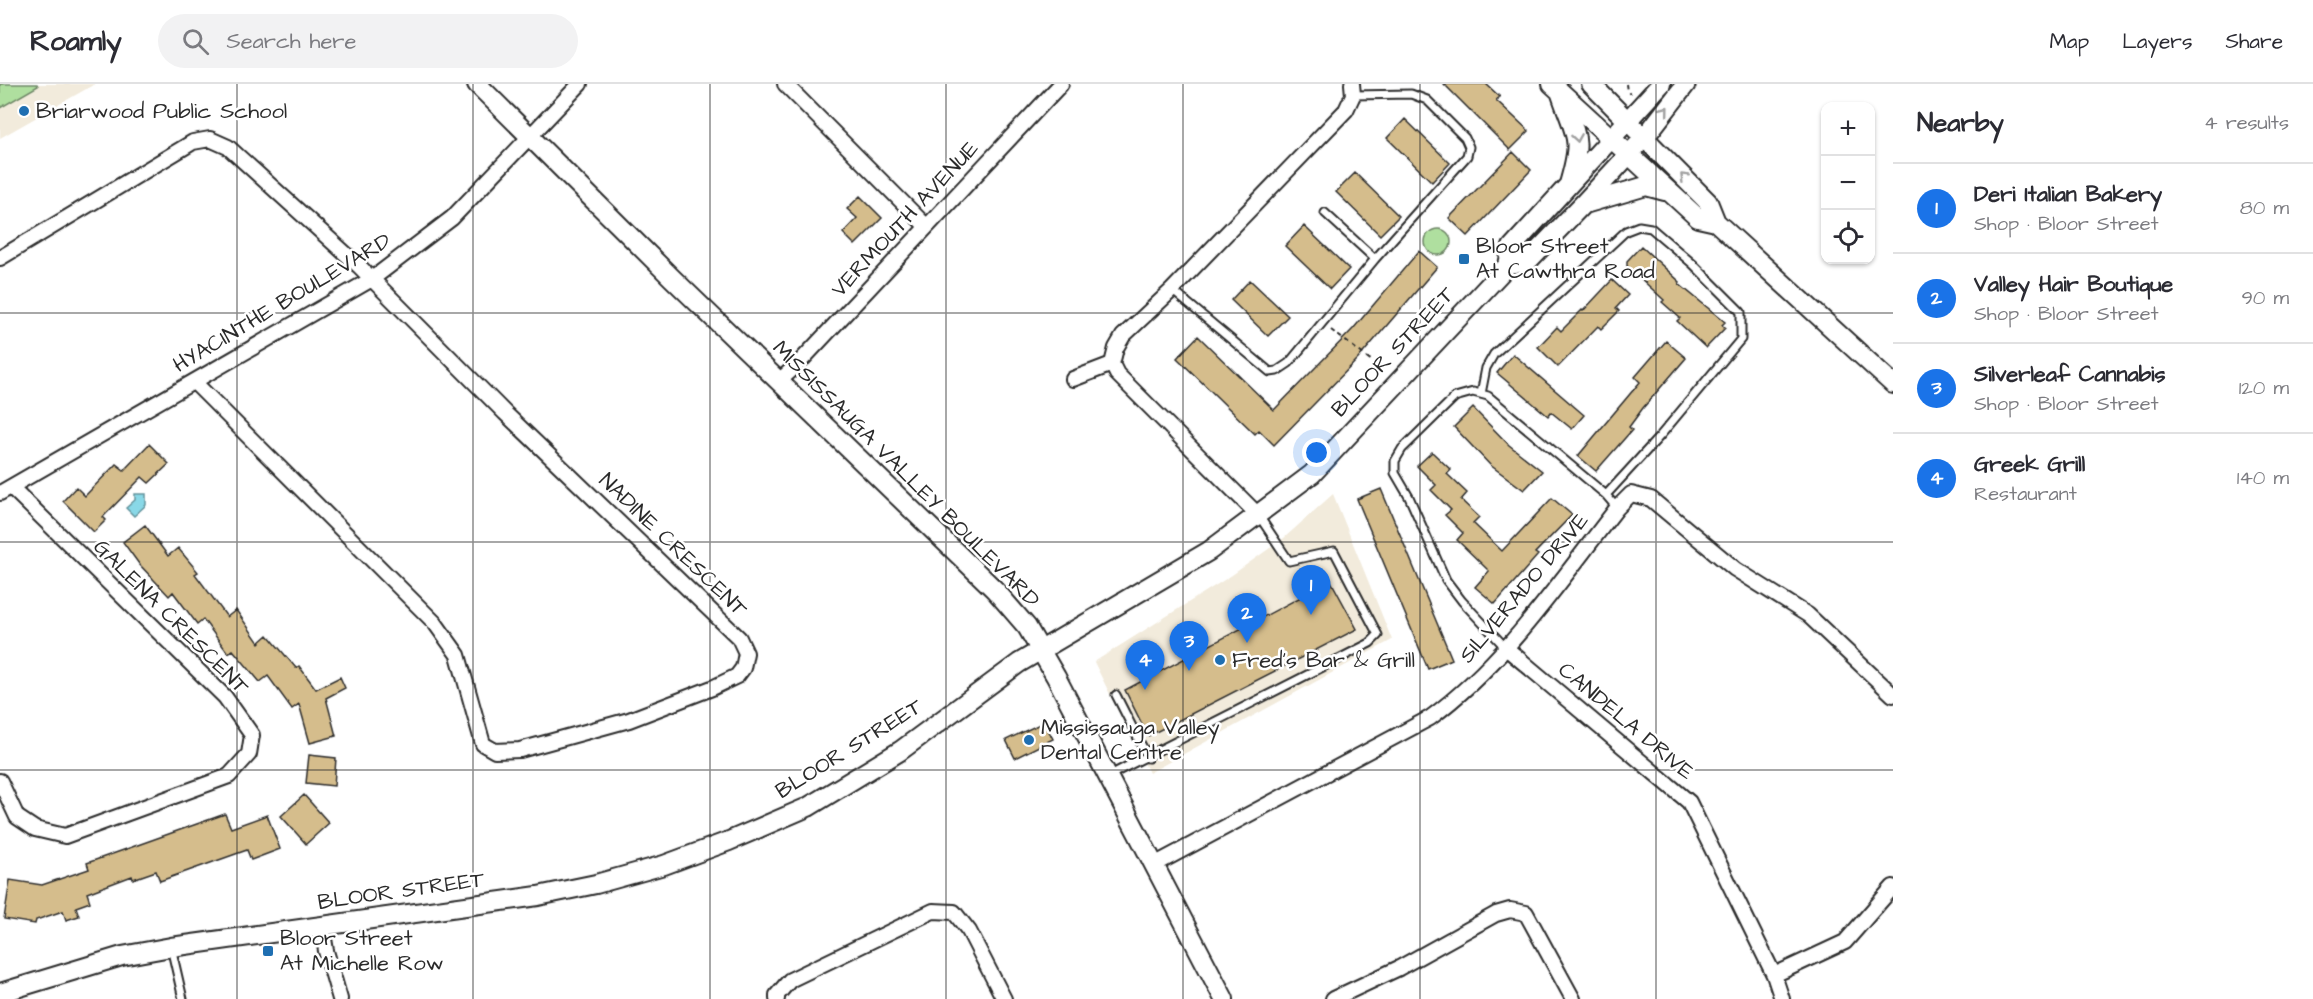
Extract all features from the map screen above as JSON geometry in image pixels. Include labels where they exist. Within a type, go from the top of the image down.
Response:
[{"type":"street","name":"MISSISSAUGA VALLEY BOULEVARD","points":[[477,84],[778,382],[816,414],[995,590],[1027,627],[1110,775],[1224,999]]},
{"type":"street","name":"HYACINTHE BOULEVARD","points":[[6,490],[372,279],[452,218],[580,84]]},
{"type":"street","points":[[785,84],[926,226]]},
{"type":"street","name":"VERMOUTH AVENUE","points":[[778,382],[797,365],[1061,84]]},
{"type":"street","points":[[1590,84],[1629,120],[1708,202],[1716,222],[1893,384]]},
{"type":"street","name":"BLOOR STREET","points":[[0,993],[122,956],[171,947],[527,898],[596,884],[664,865],[729,841],[819,800],[900,750],[1019,663],[1209,551],[1259,516],[1312,474],[1508,265],[1512,247],[1661,84]]},
{"type":"street","name":"BLOOR STREET","points":[[1508,265],[1527,262],[1629,155],[1686,84]]},
{"type":"street","points":[[1556,88],[1698,219],[1716,222]]},
{"type":"street","points":[[1556,88],[1575,126],[1579,147],[1568,186]]},
{"type":"street","points":[[1259,516],[1124,382],[1112,364],[1116,348],[1123,336],[1172,290],[1346,110],[1352,90]]},
{"type":"street","name":"NADINE CRESCENT","points":[[0,258],[193,142],[210,139],[228,147],[372,279],[505,412],[739,638],[746,653],[743,668],[737,676],[629,720],[520,750],[495,751],[483,744],[480,738],[458,655],[435,623],[194,382]]},
{"type":"street","points":[[1583,204],[1614,193],[1646,186],[1668,192]]},
{"type":"street","points":[[1073,379],[1112,364]]},
{"type":"street","name":"GALENA CRESCENT","points":[[0,781],[16,817],[35,829],[65,836],[229,776],[249,754],[252,735],[225,697],[6,490]]},
{"type":"street","name":"SILVERADO DRIVE","points":[[1154,865],[1430,718],[1458,697],[1506,648],[1617,508],[1631,494],[1651,499],[1735,569],[1808,615],[1893,694]]},
{"type":"street","name":"CANDELA DRIVE","points":[[1506,648],[1689,802],[1774,975],[1782,999]]},
{"type":"street","points":[[1774,975],[1845,942],[1893,887]]},
{"type":"street","points":[[1333,999],[1399,968],[1496,914],[1510,910],[1526,913],[1534,924],[1573,999]]},
{"type":"street","points":[[777,999],[777,995],[790,980],[933,911],[954,912],[969,931],[1004,999]]},
{"type":"street","points":[[322,926],[326,951],[340,999]]},
{"type":"lane","points":[[1172,290],[1270,372],[1278,371],[1288,363],[1375,259],[1457,170],[1467,156],[1469,147],[1465,138],[1427,100],[1411,94],[1352,90]]},
{"type":"lane","points":[[1325,213],[1375,259]]},
{"type":"lane","points":[[1481,394],[1486,368],[1494,354],[1626,231],[1639,226],[1651,228],[1693,264],[1741,312],[1741,339],[1660,436],[1606,495]]},
{"type":"lane","points":[[1506,648],[1462,601],[1446,580],[1395,473],[1395,461],[1402,448],[1455,397],[1473,392],[1481,394],[1488,396],[1606,495],[1617,508]]},
{"type":"lane","points":[[1110,775],[1148,758],[1370,643],[1378,635],[1334,551],[1289,561],[1259,516]]},
{"type":"lane","points":[[1116,695],[1148,758]]},
{"type":"lane","points":[[171,947],[183,999]]},
{"type":"path","points":[[1626,84],[1627,91]]},
{"type":"path","points":[[1322,323],[1372,361]]},
{"type":"shaded area","name":"Briarwood Public School","points":[[0,84],[95,84],[0,138]]},
{"type":"shaded area","points":[[1333,494],[1392,640],[1149,773],[1094,662],[1232,575],[1284,538]]},
{"type":"green space","points":[[0,84],[37,84],[38,86],[0,108]]},
{"type":"green space","points":[[1438,229],[1447,233],[1451,242],[1447,251],[1438,255],[1429,251],[1425,242],[1429,233]]},
{"type":"water","points":[[135,494],[146,494],[146,505],[134,516],[126,508],[135,500]]},
{"type":"building","points":[[1444,84],[1486,84],[1500,97],[1496,100],[1529,131],[1510,150]]},
{"type":"building","points":[[1405,119],[1450,163],[1432,182],[1387,138]]},
{"type":"building","points":[[1513,152],[1531,170],[1468,236],[1449,218]]},
{"type":"building","points":[[1355,173],[1399,216],[1380,235],[1336,192]]},
{"type":"building","points":[[860,196],[882,218],[855,245],[843,233],[857,218],[847,209]]},
{"type":"building","points":[[1304,226],[1349,269],[1330,289],[1285,246]]},
{"type":"building","points":[[1641,246],[1680,282],[1679,284],[1725,322],[1722,325],[1725,328],[1706,348],[1677,321],[1680,318],[1662,302],[1664,300],[1627,266],[1627,261]]},
{"type":"building","points":[[1419,251],[1437,267],[1358,359],[1274,445],[1259,430],[1255,434],[1177,358],[1198,336],[1274,410],[1353,329]]},
{"type":"building","points":[[1250,280],[1288,316],[1268,336],[1231,300]]},
{"type":"building","points":[[1612,280],[1628,295],[1616,308],[1619,311],[1601,329],[1598,326],[1558,367],[1538,347],[1557,327],[1561,331]]},
{"type":"building","points":[[1666,341],[1686,358],[1643,408],[1629,427],[1632,430],[1596,471],[1578,456],[1640,382],[1635,377]]},
{"type":"building","points":[[1513,354],[1584,415],[1572,429],[1551,412],[1548,416],[1497,373]]},
{"type":"building","points":[[1473,408],[1509,445],[1542,471],[1524,490],[1490,465],[1454,427]]},
{"type":"building","points":[[149,444],[169,464],[149,483],[142,477],[103,517],[106,520],[94,532],[63,501],[76,487],[85,496],[116,464],[124,470]]},
{"type":"building","points":[[1432,452],[1451,470],[1447,474],[1467,493],[1461,500],[1479,517],[1473,523],[1502,551],[1552,498],[1572,515],[1535,553],[1538,555],[1495,604],[1475,587],[1489,571],[1457,540],[1463,533],[1445,515],[1451,510],[1431,490],[1436,485],[1417,466]]},
{"type":"building","points":[[1381,489],[1452,659],[1428,669],[1357,499]]},
{"type":"building","points":[[145,525],[168,556],[178,548],[198,572],[195,574],[227,617],[236,610],[259,643],[268,635],[296,668],[299,666],[316,689],[340,677],[345,688],[326,698],[336,736],[310,743],[299,704],[292,709],[268,676],[260,682],[233,650],[228,653],[203,619],[197,624],[173,592],[169,596],[139,564],[123,542]]},
{"type":"building","points":[[1331,581],[1357,629],[1148,736],[1125,690]]},
{"type":"building","name":"Mississauga Valley Dental Centre","points":[[1044,722],[1053,739],[1015,758],[1006,740]]},
{"type":"building","points":[[309,755],[336,758],[334,786],[306,783]]},
{"type":"building","points":[[304,795],[329,823],[306,844],[281,816]]},
{"type":"building","points":[[225,814],[231,828],[267,815],[280,849],[251,860],[247,850],[160,881],[156,871],[133,879],[132,876],[87,893],[90,902],[76,907],[79,916],[66,920],[63,911],[36,920],[35,924],[4,919],[10,880],[42,885],[89,869],[87,863]]},
{"type":"place","name":"Briarwood Public School","points":[[24,111]]},
{"type":"place","name":"Bloor Street At Cawthra Road","points":[[1464,259]]},
{"type":"place","name":"Deri Italian Bakery","points":[[1311,615]]},
{"type":"place","name":"Valley Hair Boutique","points":[[1247,643]]},
{"type":"place","name":"Fred's Bar & Grill","points":[[1220,660]]},
{"type":"place","name":"Silverleaf Cannabis","points":[[1189,671]]},
{"type":"place","name":"Greek Grill","points":[[1145,690]]},
{"type":"place","name":"Mississauga Valley Dental Centre","points":[[1029,740]]},
{"type":"place","name":"Bloor Street At Michelle Row","points":[[268,951]]}]
